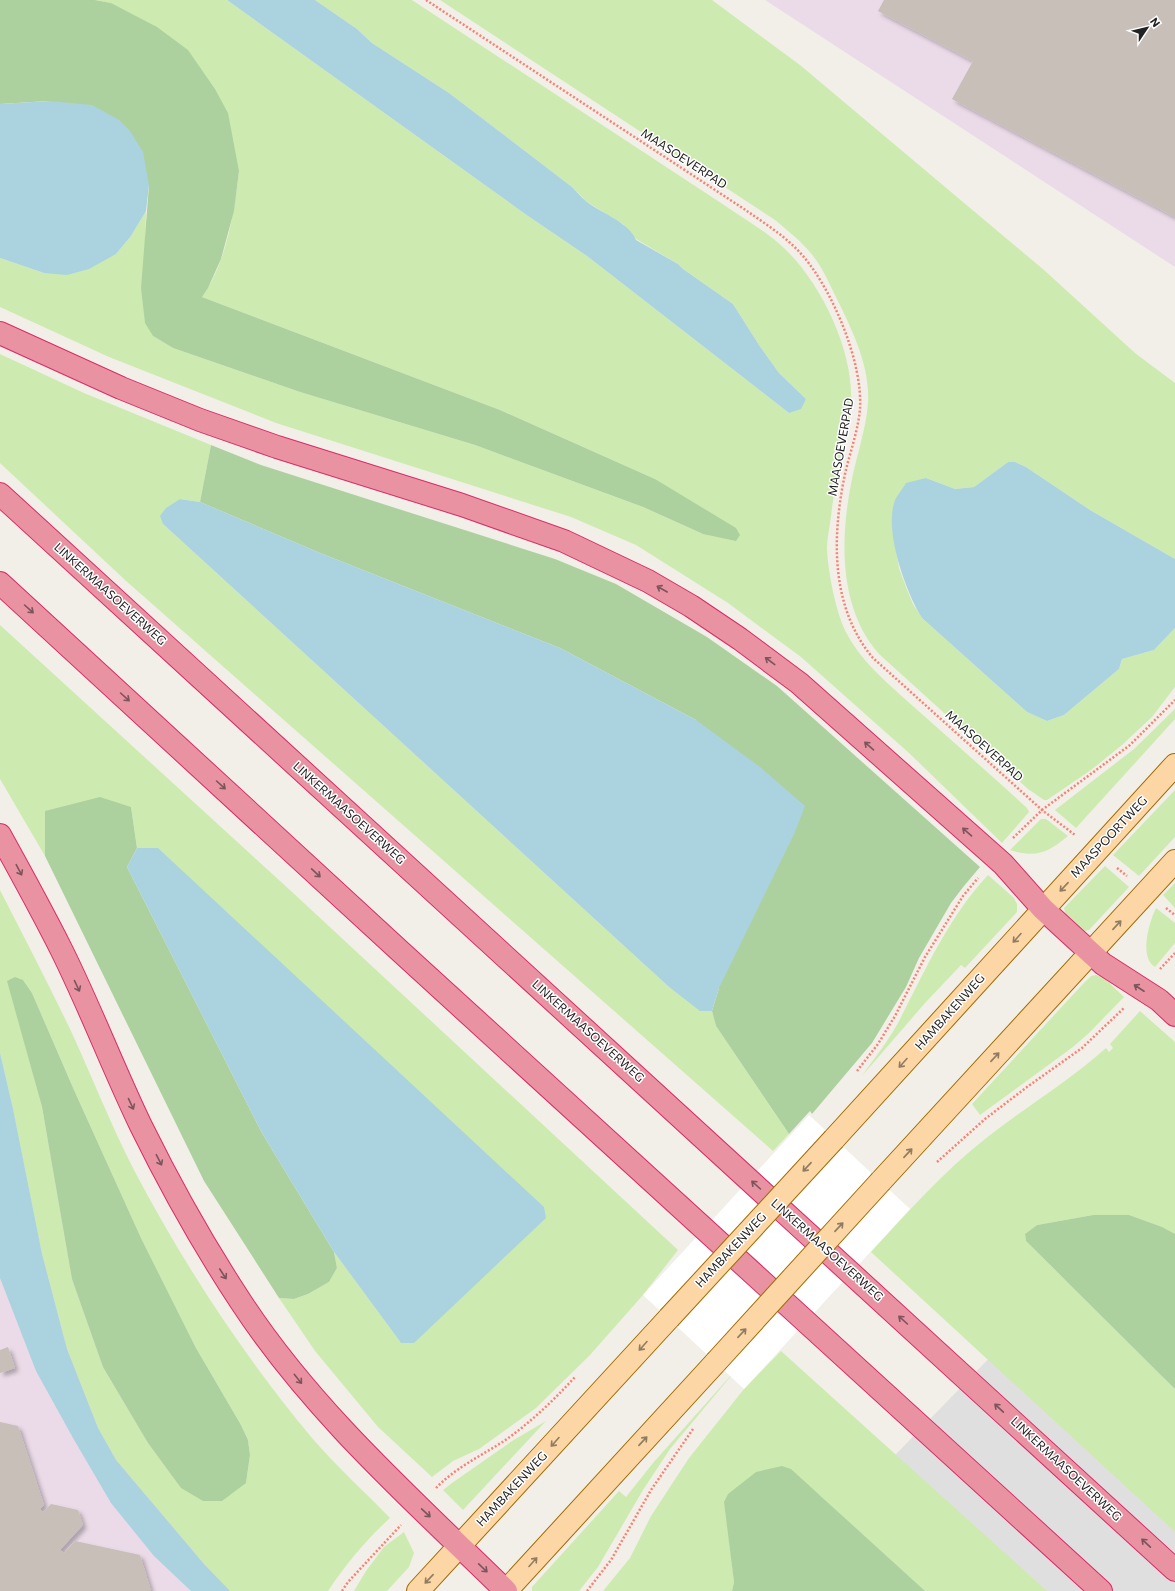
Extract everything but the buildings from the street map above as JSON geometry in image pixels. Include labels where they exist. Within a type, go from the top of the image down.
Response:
[{"type":"highway","points":[[0,333],[121,388],[200,420],[277,448],[462,505],[564,540],[648,581],[691,606],[740,639],[793,679],[1003,864],[1043,909],[1103,964],[1159,1000],[1175,1016]]},
{"type":"highway","name":"LINKERMAASOEVERWEG","points":[[0,494],[1175,1570]]},
{"type":"highway","points":[[0,583],[401,952],[1102,1591]]},
{"type":"highway","points":[[0,835],[61,950],[141,1126],[186,1211],[218,1265],[269,1343],[331,1417],[418,1506],[506,1591]]},
{"type":"main road","name":"MAASPOORTWEG","points":[[1043,909],[1175,765]]},
{"type":"main road","points":[[506,1591],[1175,861]]},
{"type":"main road","name":"HAMBAKENWEG","points":[[418,1591],[834,1139],[1043,909]]},
{"type":"path","name":"MAASOEVERPAD","points":[[426,0],[744,209],[786,239],[803,256],[824,289],[839,318],[851,347],[860,384],[860,410],[841,499],[836,538],[837,564],[841,590],[852,627],[858,639],[873,658],[1042,810],[1096,851],[1175,915]]},
{"type":"path","points":[[853,1076],[878,1044],[892,1022],[925,957],[964,896],[996,858],[1023,828],[1042,810],[1130,745],[1175,700]]},
{"type":"path","points":[[935,1164],[985,1119],[1027,1087],[1072,1057],[1093,1040],[1175,953]]},
{"type":"path","points":[[342,1591],[348,1582],[445,1479],[522,1428],[548,1406],[579,1373]]},
{"type":"path","points":[[587,1591],[611,1560],[654,1484],[696,1424]]},
{"type":"shaded area","points":[[765,0],[1175,0],[1175,267]]},
{"type":"shaded area","points":[[0,1045],[274,1591],[0,1591]]},
{"type":"shaded area","points":[[1175,1167],[1175,1591],[763,1591]]},
{"type":"green space","points":[[0,0],[95,0],[111,3],[157,27],[188,50],[215,89],[228,113],[239,171],[234,211],[221,259],[208,288],[202,297],[500,410],[655,479],[736,528],[740,535],[736,541],[703,534],[643,507],[475,445],[300,392],[173,348],[153,336],[145,323],[141,288],[149,185],[49,101],[0,104]]},
{"type":"green space","points":[[95,0],[227,0],[528,216],[587,256],[789,413],[806,399],[779,373],[733,304],[678,264],[636,239],[623,224],[587,202],[572,187],[449,93],[372,43],[357,29],[315,0],[412,0],[755,225],[784,248],[798,263],[822,299],[841,340],[847,362],[851,403],[849,421],[835,487],[827,549],[833,593],[839,616],[853,645],[878,674],[1027,808],[1029,812],[1002,843],[909,753],[801,657],[728,603],[636,545],[571,517],[276,423],[109,357],[0,307],[0,258],[44,273],[116,254],[131,236],[146,211],[145,243],[153,336],[173,348],[300,392],[475,445],[643,507],[703,534],[655,479],[500,410],[202,297],[218,268],[228,236],[235,203],[239,171],[111,3]]},
{"type":"green space","points":[[440,0],[712,0],[800,65],[1044,270],[1135,353],[1175,383],[1175,559],[1090,510],[1026,467],[1015,462],[1008,462],[974,487],[955,489],[926,478],[895,544],[899,568],[913,604],[922,618],[1027,712],[1047,721],[1064,715],[1119,669],[1122,659],[1154,650],[1175,628],[1175,687],[1152,717],[1122,745],[1091,770],[1047,800],[1044,800],[1028,789],[879,654],[866,636],[856,616],[850,595],[844,551],[847,506],[867,413],[868,389],[866,375],[854,335],[819,264],[802,243],[775,220]]},
{"type":"green space","points":[[0,354],[84,393],[211,445],[200,502],[180,499],[163,524],[669,987],[700,1010],[712,1011],[716,1026],[789,1134],[773,1151],[125,580],[0,463]]},
{"type":"green space","points":[[211,445],[261,465],[555,559],[616,584],[707,637],[777,686],[980,867],[951,903],[919,958],[906,987],[872,1043],[812,1114],[810,1111],[789,1134],[716,1026],[712,1011],[719,988],[696,720],[560,648],[320,553],[200,502]]},
{"type":"green space","points":[[0,625],[291,891],[678,1250],[643,1295],[590,1355],[536,1408],[479,1449],[453,1461],[432,1477],[378,1427],[315,1351],[279,1298],[294,1299],[308,1294],[329,1282],[337,1268],[334,1252],[401,1343],[158,848],[137,848],[131,807],[46,811],[45,856],[0,779]]},
{"type":"green space","points":[[1175,709],[1175,719],[1076,828],[1055,810],[1134,749]]},
{"type":"green space","points":[[1175,790],[1175,837],[1139,876],[1113,855]]},
{"type":"green space","points":[[100,797],[131,807],[137,848],[127,867],[262,1133],[334,1252],[337,1268],[329,1282],[308,1294],[294,1299],[279,1298],[204,1181],[45,856],[45,811]]},
{"type":"green space","points":[[1041,819],[1046,819],[1068,836],[1048,850],[1035,854],[1010,850]]},
{"type":"green space","points":[[1105,866],[1129,887],[1089,930],[1085,931],[1065,913],[1064,908]]},
{"type":"green space","points":[[988,875],[1014,898],[1017,904],[1017,912],[965,968],[961,965],[925,1003],[862,1076],[894,1030],[949,927],[961,909]]},
{"type":"green space","points":[[1175,883],[1175,908],[1163,895]]},
{"type":"green space","points":[[0,890],[71,1031],[109,1118],[134,1170],[194,1275],[262,1374],[312,1438],[390,1518],[357,1553],[328,1591],[230,1591],[204,1564],[116,1460],[98,1428],[67,1349],[42,1254],[13,1109],[0,1053]],"holes":[[[23,980],[32,993],[141,1238],[196,1348],[241,1425],[248,1440],[250,1455],[246,1483],[181,1488],[148,1443],[103,1367],[72,1279],[42,1107],[8,981]]]},
{"type":"green space","points":[[1156,908],[1175,923],[1175,943],[1155,967],[1150,962],[1146,947],[1151,921]]},
{"type":"green space","points":[[1096,975],[1103,977],[1124,997],[1089,1033],[1073,1047],[980,1115],[972,1104],[1081,986],[1091,976]]},
{"type":"green space","points":[[15,977],[23,980],[32,993],[141,1238],[196,1348],[241,1425],[248,1440],[250,1455],[246,1483],[222,1501],[203,1501],[181,1488],[148,1443],[103,1367],[72,1279],[42,1107],[7,981]]},
{"type":"green space","points":[[1140,1011],[1175,1042],[1175,1234],[1162,1227],[1129,1215],[1093,1215],[1037,1225],[1025,1234],[1026,1241],[1175,1389],[1175,1532],[871,1252],[926,1193],[985,1139],[1077,1072],[1106,1048],[1109,1052],[1113,1048],[1110,1044]]},
{"type":"green space","points":[[1093,1215],[1129,1215],[1162,1227],[1175,1234],[1175,1389],[1026,1241],[1025,1234],[1037,1225]]},
{"type":"green space","points":[[781,1351],[1047,1591],[925,1591],[815,1491],[730,1545],[734,1582],[732,1591],[603,1591],[630,1558],[651,1516],[689,1458],[744,1389]]},
{"type":"green space","points":[[741,1364],[670,1449],[643,1490],[598,1567],[579,1591],[532,1591],[532,1587],[619,1491],[626,1497],[653,1463]]},
{"type":"green space","points":[[546,1421],[463,1510],[443,1490],[512,1441]]},
{"type":"green space","points":[[782,1466],[791,1469],[925,1591],[732,1591],[734,1582],[724,1502],[728,1494],[756,1472]]},
{"type":"green space","points":[[404,1532],[414,1553],[409,1567],[387,1591],[354,1591],[366,1571],[384,1547]]},
{"type":"water","points":[[227,0],[315,0],[357,29],[372,43],[449,93],[572,187],[587,202],[621,223],[636,240],[678,264],[733,304],[779,373],[806,399],[801,409],[789,413],[587,256],[528,216]]},
{"type":"water","points":[[49,101],[92,105],[119,120],[130,131],[143,152],[149,185],[146,211],[131,236],[116,254],[89,269],[67,275],[44,273],[0,258],[0,104]]},
{"type":"water","points":[[1008,462],[1015,462],[1026,467],[1090,510],[1175,559],[1175,628],[1154,650],[1122,659],[1119,669],[1064,715],[1047,721],[1027,712],[922,618],[909,593],[903,577],[894,542],[892,510],[896,498],[906,483],[926,478],[955,489],[974,487]]},
{"type":"water","points":[[180,499],[200,502],[320,553],[560,648],[696,720],[760,767],[805,806],[795,832],[719,988],[712,1011],[700,1011],[669,987],[163,524],[160,516],[166,508]]},
{"type":"water","points":[[137,848],[158,848],[544,1207],[546,1218],[414,1343],[401,1343],[334,1252],[262,1133],[127,867]]},
{"type":"water","points":[[0,1053],[13,1109],[42,1254],[67,1349],[98,1428],[116,1460],[204,1564],[230,1591],[191,1591],[154,1556],[111,1503],[36,1371],[0,1278]]},
{"type":"pier","points":[[809,1115],[910,1209],[744,1389],[643,1295]]}]
